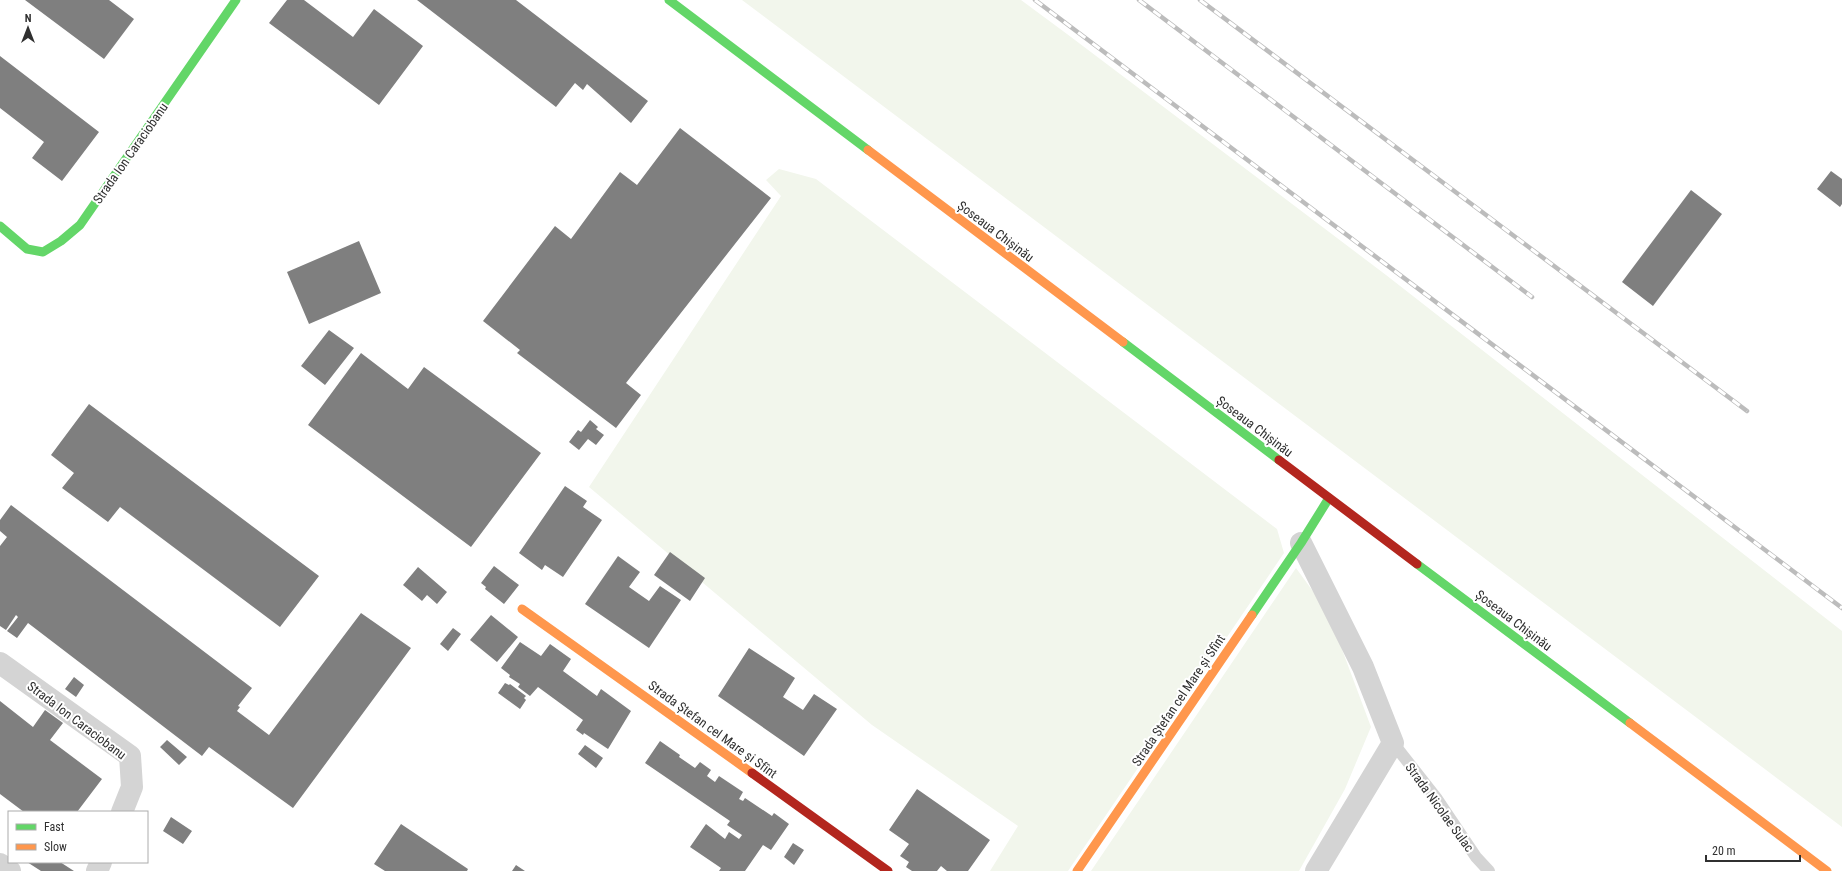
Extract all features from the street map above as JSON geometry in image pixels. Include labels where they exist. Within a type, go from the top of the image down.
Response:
[{"type":"main road","name":"Strada Ion Caraciobanu","points":[[0,226],[26,249],[43,252],[61,241],[80,225],[236,0]]},
{"type":"main road","name":"Șoseaua Chișinău","points":[[669,0],[1329,498],[1827,871]]},
{"type":"main road","name":"Strada Ștefan cel Mare și Sfînt","points":[[1077,871],[1301,543],[1329,498]]},
{"type":"main road","name":"Strada Ștefan cel Mare și Sfînt","points":[[522,609],[888,871]]},
{"type":"street","points":[[1301,543],[1363,667],[1393,743],[1316,871]]},
{"type":"street","name":"Strada Ion Caraciobanu","points":[[0,663],[130,756],[132,787],[122,811]]},
{"type":"street","points":[[0,864],[10,871]]},
{"type":"lane","name":"Strada Nicolae Sulac","points":[[1393,743],[1437,799],[1476,857],[1489,871]]},
{"type":"shaded area","points":[[742,0],[1021,0],[1067,34],[1386,275],[1842,631],[1842,827]]},
{"type":"shaded area","points":[[779,169],[816,179],[1277,529],[1284,553],[1068,871],[990,871],[1018,826],[872,725],[589,487],[781,196],[766,180]]},
{"type":"shaded area","points":[[1296,568],[1328,612],[1371,727],[1345,789],[1299,871],[1091,871]]},
{"type":"building","points":[[25,0],[109,0],[134,19],[104,59]]},
{"type":"building","points":[[287,0],[304,0],[353,37],[374,9],[423,46],[379,105],[269,23]]},
{"type":"building","points":[[417,0],[516,0],[648,101],[631,123],[587,84],[583,90],[575,83],[556,107]]},
{"type":"building","points":[[0,56],[99,132],[62,181],[32,158],[44,142],[0,108]]},
{"type":"building","points":[[680,128],[771,198],[626,383],[641,395],[616,428],[517,353],[520,350],[483,321],[555,226],[571,239],[620,172],[637,185]]},
{"type":"building","points":[[1831,171],[1842,179],[1842,204],[1840,207],[1817,189]]},
{"type":"building","points":[[1691,190],[1722,214],[1653,306],[1622,282]]},
{"type":"building","points":[[359,241],[381,293],[309,324],[287,272]]},
{"type":"building","points":[[329,330],[354,348],[325,385],[301,366]]},
{"type":"building","points":[[361,353],[408,389],[424,367],[541,453],[471,547],[308,425]]},
{"type":"building","points":[[89,404],[319,576],[280,627],[120,507],[108,522],[62,488],[74,473],[51,455]]},
{"type":"building","points":[[590,420],[598,427],[596,429],[604,435],[596,445],[588,439],[579,450],[569,442],[578,430],[581,432]]},
{"type":"building","points":[[565,486],[587,501],[583,507],[602,520],[563,577],[545,565],[542,570],[519,553]]},
{"type":"building","points":[[11,505],[252,688],[238,706],[240,707],[237,711],[269,735],[361,613],[411,648],[293,808],[209,747],[202,756],[28,623],[17,638],[7,631],[18,617],[16,615],[6,630],[0,626],[0,546],[7,537],[0,531],[0,520]]},
{"type":"building","points":[[670,552],[705,578],[690,601],[654,575]]},
{"type":"building","points":[[618,556],[640,572],[629,587],[649,601],[660,586],[681,600],[649,648],[585,604]]},
{"type":"building","points":[[494,566],[519,585],[504,604],[485,589],[486,587],[481,583]]},
{"type":"building","points":[[418,567],[447,592],[437,604],[427,595],[422,601],[403,585]]},
{"type":"building","points":[[491,615],[518,637],[497,662],[470,640]]},
{"type":"building","points":[[453,628],[461,634],[448,651],[440,644]]},
{"type":"building","points":[[520,642],[541,656],[550,644],[571,659],[563,671],[597,696],[601,689],[631,711],[608,749],[584,733],[583,735],[576,730],[583,720],[538,687],[530,696],[518,687],[520,684],[509,677],[510,675],[501,668]]},
{"type":"building","points":[[749,648],[795,678],[783,697],[803,710],[814,694],[837,709],[804,756],[718,696]]},
{"type":"building","points":[[74,677],[84,685],[76,697],[65,689]]},
{"type":"building","points":[[505,683],[510,684],[526,696],[524,698],[526,700],[520,709],[498,693]]},
{"type":"building","points":[[0,701],[33,727],[45,710],[63,723],[50,740],[102,779],[78,811],[23,811],[0,794]]},
{"type":"building","points":[[167,740],[187,757],[179,765],[160,747]]},
{"type":"building","points":[[660,741],[695,768],[700,762],[711,770],[707,776],[715,782],[719,776],[743,792],[739,799],[743,801],[745,798],[772,816],[774,813],[789,824],[771,850],[763,845],[745,871],[719,871],[721,868],[690,847],[706,824],[725,839],[729,832],[739,839],[742,835],[727,825],[730,821],[645,763]]},
{"type":"building","points":[[585,745],[603,758],[596,768],[578,754]]},
{"type":"building","points":[[917,789],[990,840],[968,871],[947,871],[941,866],[937,871],[912,871],[906,867],[909,862],[900,856],[909,844],[889,830]]},
{"type":"building","points":[[171,817],[192,831],[183,844],[163,831]]},
{"type":"building","points":[[401,824],[468,869],[467,871],[385,871],[374,864]]},
{"type":"building","points":[[793,843],[804,850],[794,865],[784,857]]},
{"type":"building","points":[[29,863],[62,863],[74,871],[41,871]]},
{"type":"building","points":[[516,865],[525,871],[512,871]]},
{"type":"railway","points":[[1035,0],[1842,608]]},
{"type":"railway","points":[[1139,0],[1532,297]]},
{"type":"railway","points":[[1200,0],[1747,411]]},
{"type":"traffic: fast","points":[[0,226],[27,249],[43,252],[61,241],[80,225],[236,0]]},
{"type":"traffic: fast","points":[[669,0],[868,150]]},
{"type":"traffic: fast","points":[[1123,342],[1279,460]]},
{"type":"traffic: fast","points":[[1252,615],[1301,543],[1329,498]]},
{"type":"traffic: fast","points":[[1417,564],[1630,723]]},
{"type":"traffic: slow","points":[[868,150],[1123,342]]},
{"type":"traffic: slow","points":[[522,609],[752,773]]},
{"type":"traffic: slow","points":[[1077,871],[1252,615]]},
{"type":"traffic: slow","points":[[1630,723],[1827,871]]},
{"type":"traffic: jam","points":[[1279,460],[1417,564]]},
{"type":"traffic: jam","points":[[752,773],[888,871]]}]
